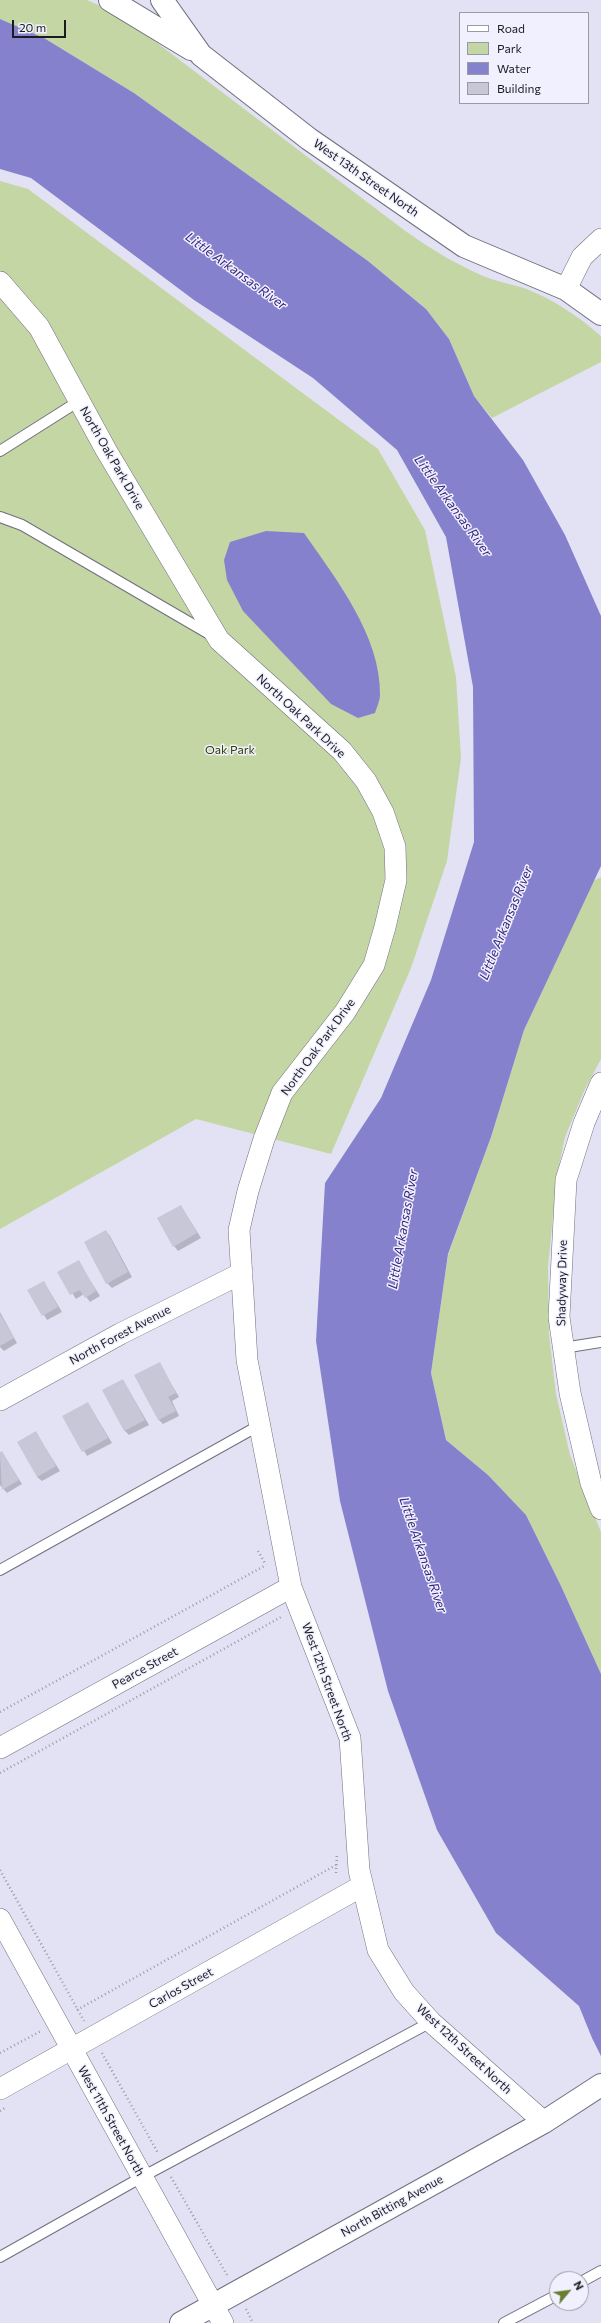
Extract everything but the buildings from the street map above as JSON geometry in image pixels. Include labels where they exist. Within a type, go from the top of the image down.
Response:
[{"type":"street","points":[[110,0],[201,55]]},
{"type":"street","name":"West 13th Street North","points":[[162,0],[201,55],[309,138],[464,246],[566,289],[601,314]]},
{"type":"street","points":[[566,289],[582,257],[601,239]]},
{"type":"street","name":"North Oak Park Drive","points":[[0,282],[39,328],[79,401],[219,640],[342,751],[366,781],[383,812],[395,847],[396,880],[374,965],[345,1012],[282,1093],[264,1139],[248,1191],[239,1230],[242,1273]]},
{"type":"street","name":"Shadyway Drive","points":[[601,1083],[584,1123],[566,1180],[559,1318],[570,1393],[589,1475],[601,1509]]},
{"type":"street","name":"North Forest Avenue","points":[[0,1400],[120,1334],[242,1273]]},
{"type":"street","name":"West 12th Street North","points":[[242,1273],[247,1360],[260,1425],[285,1591],[350,1738],[359,1870],[378,1950],[404,1992],[431,2022],[544,2122]]},
{"type":"street","name":"Pearce Street","points":[[0,1748],[285,1591]]},
{"type":"street","name":"Carlos Street","points":[[0,2089],[362,1886]]},
{"type":"street","name":"West 11th Street North","points":[[0,1919],[218,2314]]},
{"type":"street","name":"North Bitting Avenue","points":[[181,2323],[218,2314],[236,2292],[544,2122],[601,2085]]},
{"type":"lane","points":[[0,451],[79,401]]},
{"type":"lane","points":[[0,517],[22,525],[219,640]]},
{"type":"lane","points":[[563,1348],[601,1342]]},
{"type":"lane","points":[[0,1570],[260,1425]]},
{"type":"lane","points":[[0,2257],[142,2177],[431,2022]]},
{"type":"lane","points":[[589,2278],[601,2271]]},
{"type":"lane","points":[[504,2323],[549,2299]]},
{"type":"path","points":[[258,1551],[266,1565],[285,1591]]},
{"type":"path","points":[[0,1712],[266,1565]]},
{"type":"path","points":[[0,1773],[285,1614],[287,1621]]},
{"type":"path","points":[[336,1873],[337,1852]]},
{"type":"path","points":[[0,2053],[336,1865]]},
{"type":"path","points":[[0,1870],[253,2323]]},
{"type":"green space","points":[[0,0],[87,0],[119,14],[423,243],[472,271],[488,278],[535,292],[574,315],[601,336],[601,362],[492,418],[474,396],[449,339],[426,309],[368,261],[134,93],[44,38],[0,19]]},
{"type":"green space","name":"Oak Park","points":[[0,181],[28,189],[378,449],[425,530],[456,677],[461,758],[447,861],[411,968],[331,1154],[196,1119],[0,1229]]},
{"type":"green space","points":[[601,877],[601,1059],[585,1089],[565,1137],[557,1175],[548,1267],[549,1334],[556,1394],[570,1455],[601,1532],[601,1674],[561,1586],[526,1515],[488,1475],[446,1440],[431,1373],[448,1255],[491,1137],[524,1030],[593,881]]},
{"type":"water","name":"Little Arkansas River","points":[[0,19],[44,38],[134,93],[368,261],[426,309],[449,339],[474,396],[523,460],[565,535],[601,616],[601,866],[524,1030],[491,1137],[448,1254],[431,1373],[446,1440],[488,1475],[526,1515],[561,1586],[601,1674],[601,2056],[579,2006],[496,1933],[437,1830],[388,1691],[340,1501],[316,1341],[325,1183],[381,1098],[431,980],[474,842],[473,687],[446,537],[397,450],[313,378],[194,300],[31,178],[0,169]]},
{"type":"water","points":[[266,531],[304,533],[330,569],[354,609],[365,630],[373,651],[378,673],[380,695],[375,713],[358,718],[331,704],[243,611],[227,580],[224,560],[230,542]]}]
